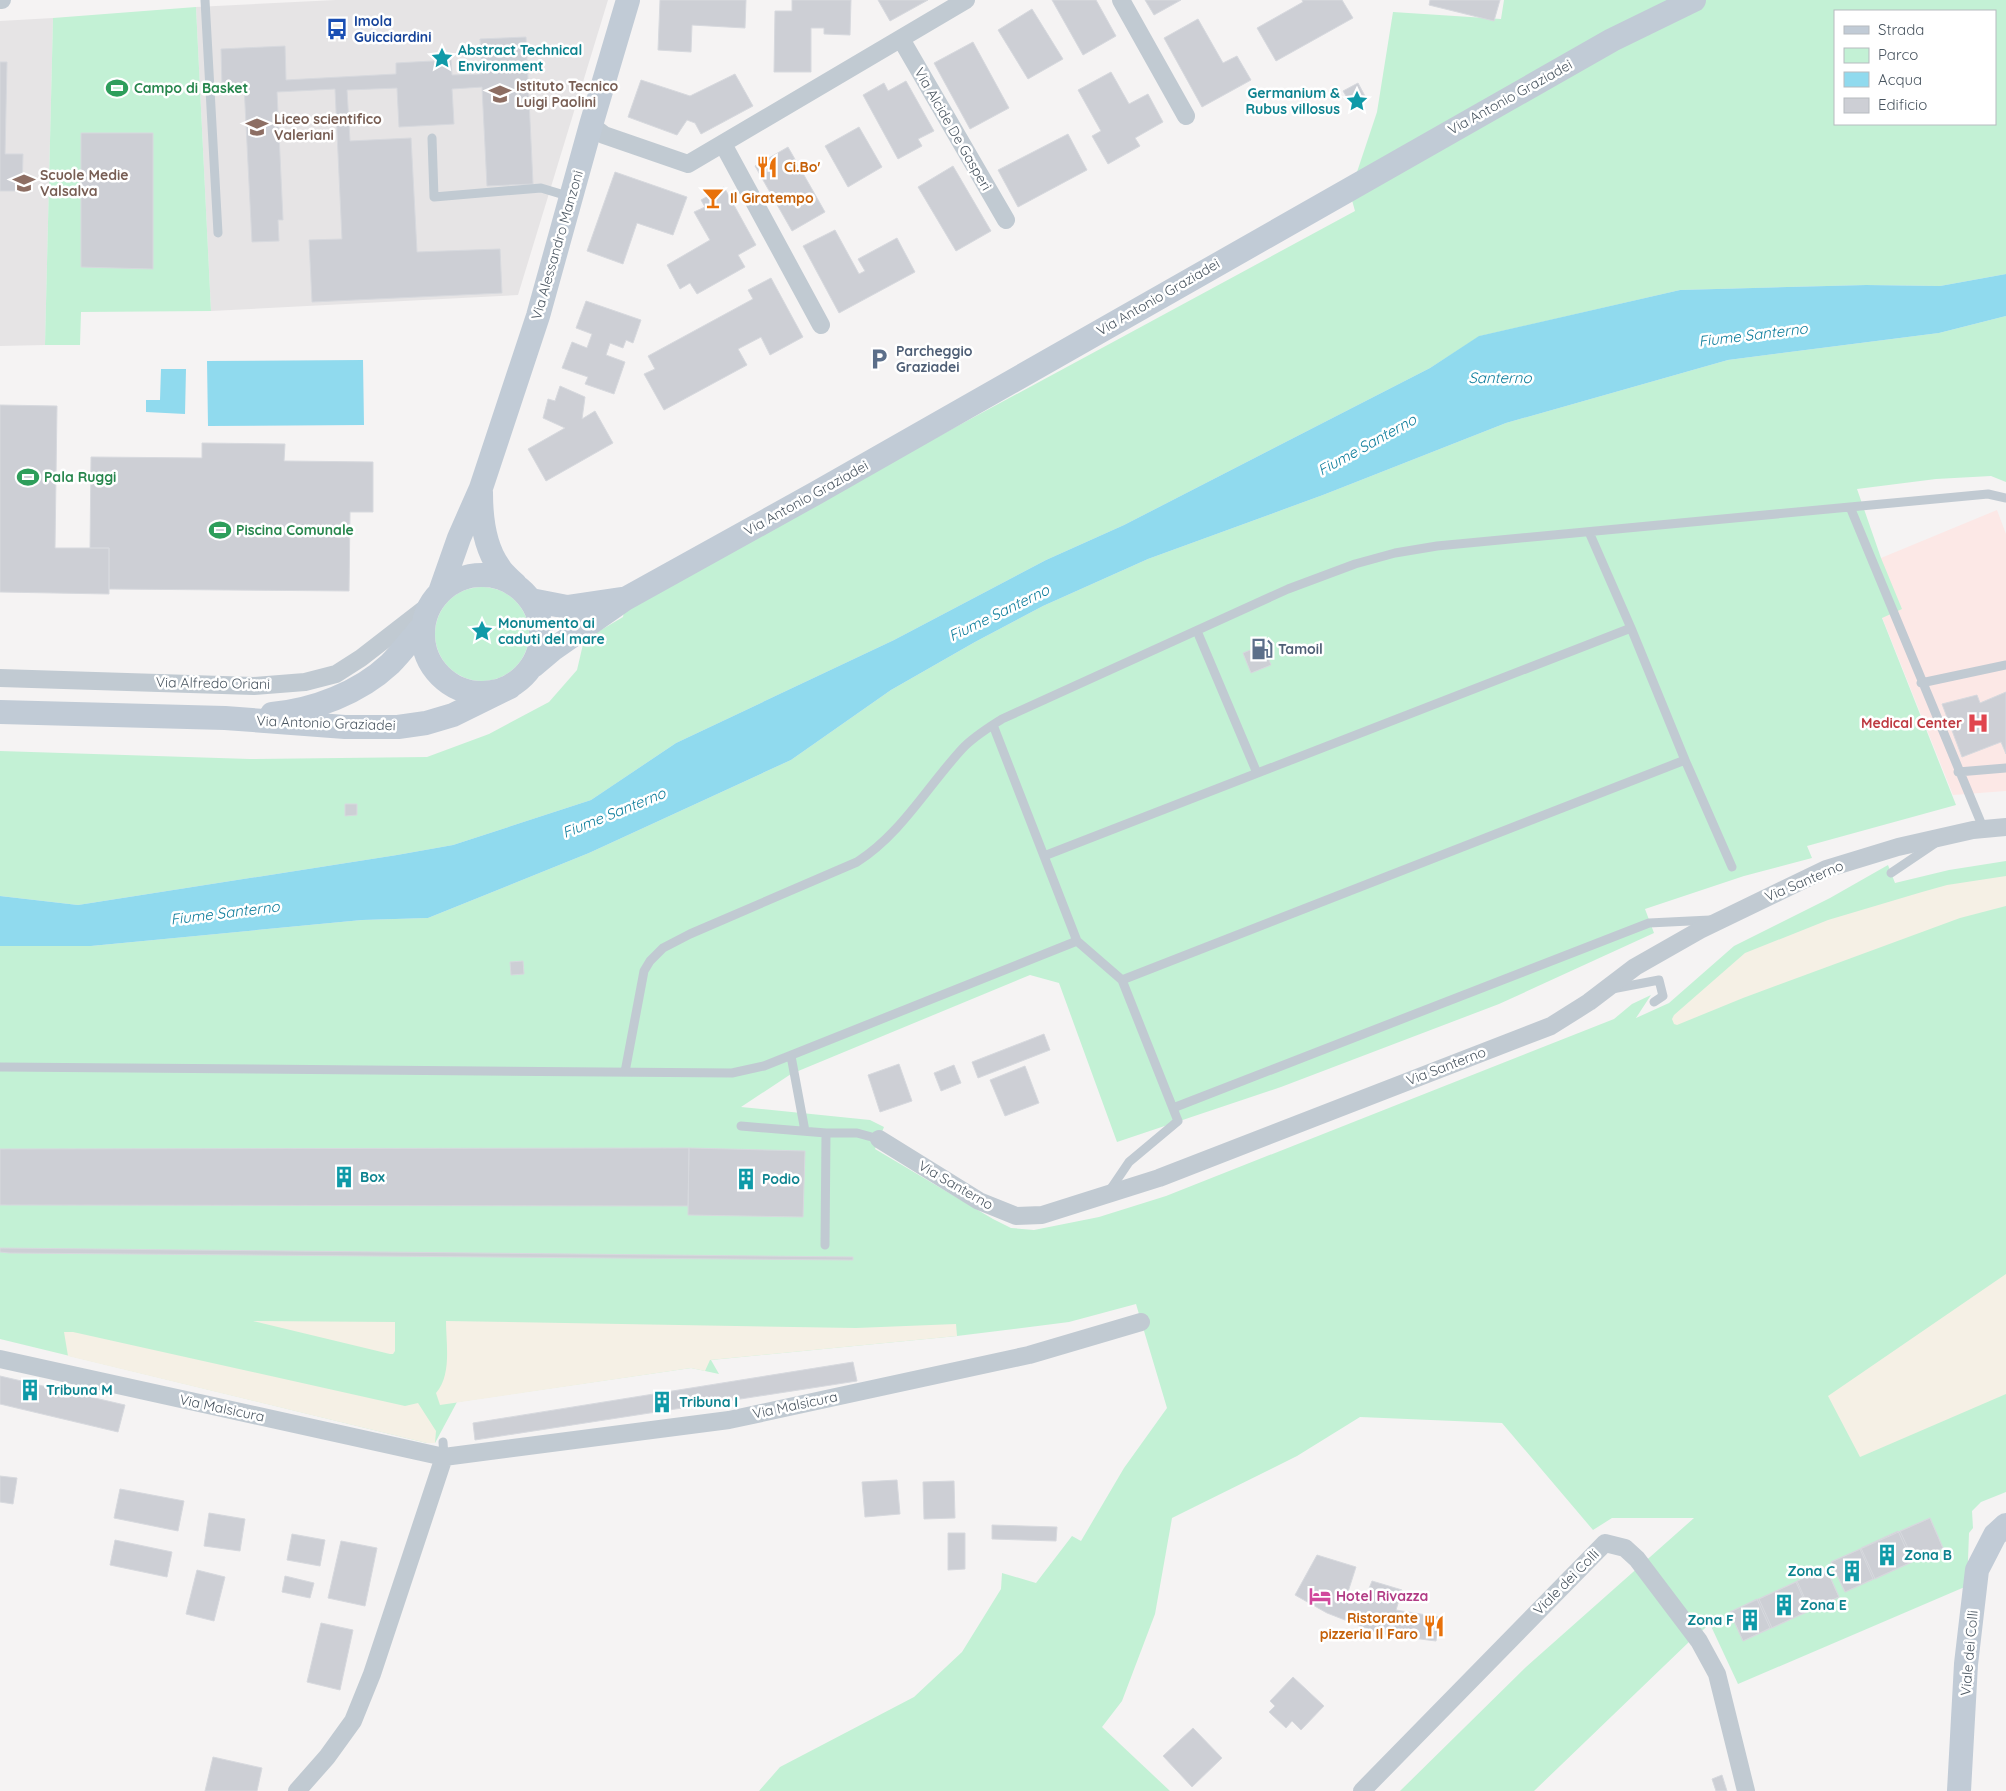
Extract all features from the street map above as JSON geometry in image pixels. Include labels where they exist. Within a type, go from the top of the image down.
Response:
[{"type":"street","name":"Via Alessandro Manzoni","points":[[436,597],[459,538],[482,488],[538,316],[590,125],[628,0]]},
{"type":"street","points":[[590,125],[604,135],[688,164],[966,0]]},
{"type":"street","points":[[1121,0],[1186,116]]},
{"type":"street","name":"Via Antonio Graziadei","points":[[533,666],[552,650],[625,599],[1612,40],[1694,0]]},
{"type":"street","name":"Via Alcide De Gasperi","points":[[901,39],[1006,220]]},
{"type":"street","points":[[723,144],[821,325]]},
{"type":"street","name":"Via Alessandro Manzoni","points":[[482,488],[484,531],[490,550],[499,568],[523,592]]},
{"type":"street","points":[[484,575],[500,578],[523,592],[539,616],[542,633],[540,650],[533,666],[523,678],[510,688],[482,694],[467,692],[454,687],[442,678],[432,667],[426,655],[423,641],[423,626],[436,597],[453,582],[468,576],[484,575]]},
{"type":"street","name":"Via Antonio Graziadei","points":[[523,592],[567,607],[625,599]]},
{"type":"street","name":"Via Alfredo Oriani","points":[[0,678],[254,686],[305,682],[336,674],[361,658],[436,597]]},
{"type":"street","name":"Via Antonio Graziadei","points":[[226,718],[279,713],[322,703],[359,688],[391,663],[423,626]]},
{"type":"street","name":"Via Antonio Graziadei","points":[[0,712],[226,718],[345,727],[398,727],[426,723],[453,715],[510,688]]},
{"type":"street","name":"Via Santerno","points":[[879,1139],[979,1202],[1016,1216],[1042,1215],[1160,1178],[1551,1026],[1605,990],[1634,967],[1722,919],[1826,869],[1898,847],[1982,829],[2006,827]]},
{"type":"street","name":"Via Malsicura","points":[[0,1359],[443,1450],[729,1420],[1029,1355],[1141,1322]]},
{"type":"street","points":[[297,1791],[327,1757],[354,1721],[372,1674],[443,1450]]},
{"type":"street","name":"Viale dei Colli","points":[[1959,1791],[1966,1664],[1977,1570],[1995,1535],[2006,1525]]},
{"type":"street","name":"Viale dei Colli","points":[[1362,1791],[1605,1543],[1626,1548],[1637,1559],[1698,1641],[1717,1674],[1746,1791]]},
{"type":"lane","points":[[205,0],[218,233]]},
{"type":"lane","points":[[432,138],[434,197],[542,188],[571,197]]},
{"type":"lane","points":[[625,1072],[644,971],[650,961],[663,948],[690,934],[857,862],[872,853],[887,839],[963,748],[993,725],[1011,715],[1296,586],[1354,564],[1395,553],[1438,546],[1988,494],[2006,498]]},
{"type":"lane","points":[[1850,507],[1982,829],[2006,836]]},
{"type":"lane","points":[[1588,532],[1732,866]]},
{"type":"lane","points":[[1044,856],[1631,628]]},
{"type":"lane","points":[[1197,631],[1257,774]]},
{"type":"lane","points":[[1921,683],[2006,665]]},
{"type":"lane","points":[[993,725],[1077,941],[1122,980],[1178,1121],[1129,1162],[1106,1195]]},
{"type":"lane","points":[[1122,980],[1685,760]]},
{"type":"lane","points":[[1958,772],[2006,768]]},
{"type":"lane","points":[[1891,873],[1945,837]]},
{"type":"lane","points":[[1173,1108],[1650,923],[1722,919]]},
{"type":"lane","points":[[0,1067],[732,1073],[764,1066],[791,1056],[1077,941]]},
{"type":"lane","points":[[1605,990],[1659,980],[1663,996],[1654,1002]]},
{"type":"lane","points":[[791,1056],[804,1131]]},
{"type":"lane","points":[[741,1126],[826,1133],[857,1133],[879,1139]]},
{"type":"lane","points":[[825,1245],[826,1133]]},
{"type":"shaded area","points":[[336,0],[608,0],[518,295],[211,311],[196,7]]},
{"type":"shaded area","name":"Scuole Medie Valsalva","points":[[53,18],[45,345],[0,346],[0,21]]},
{"type":"shaded area","points":[[1997,510],[2006,534],[2006,791],[1953,795],[1882,617],[1881,558]]},
{"type":"green space","points":[[1504,0],[2006,0],[2006,274],[1940,286],[1866,285],[1680,290],[1480,336],[1430,368],[1124,525],[1046,560],[894,640],[676,743],[591,800],[453,845],[397,855],[78,905],[0,896],[0,751],[250,759],[427,757],[489,734],[549,702],[577,670],[584,640],[623,617],[625,606],[1355,211],[1350,193],[1377,112],[1393,12],[1501,19]]},
{"type":"green space","points":[[196,7],[211,311],[81,312],[80,345],[45,345],[53,18]]},
{"type":"green space","points":[[2006,316],[2006,482],[1991,476],[1936,479],[1857,489],[1881,558],[1902,609],[1882,618],[1956,805],[1807,846],[1812,858],[1744,876],[1645,909],[1654,933],[1499,1004],[1281,1087],[1117,1142],[1059,983],[1030,975],[791,1074],[741,1107],[870,1120],[884,1127],[875,1149],[993,1219],[1011,1228],[1034,1230],[1099,1217],[1166,1196],[1614,1019],[1632,1004],[1651,995],[1636,1018],[1669,1003],[1734,946],[1830,898],[1888,865],[1895,883],[1949,870],[2006,861],[2006,1492],[1981,1502],[1972,1511],[1973,1528],[1969,1533],[1967,1586],[1738,1684],[1710,1624],[1534,1791],[1400,1791],[1526,1667],[1694,1518],[1612,1518],[1593,1530],[1502,1423],[1360,1417],[1297,1456],[1172,1518],[1155,1614],[1122,1701],[1102,1727],[1170,1791],[759,1791],[780,1767],[914,1697],[962,1652],[1001,1589],[1002,1573],[1036,1583],[1072,1536],[1081,1541],[1124,1468],[1167,1408],[1136,1304],[1069,1322],[957,1336],[711,1360],[719,1374],[691,1368],[457,1402],[435,1443],[427,1443],[0,1339],[0,946],[91,946],[362,920],[428,918],[589,853],[791,760],[891,690],[975,642],[1043,606],[1148,559],[1323,495],[1506,423],[1728,360],[1939,333]]},
{"type":"green space","points":[[482,587],[500,590],[515,601],[526,616],[529,634],[526,652],[515,667],[500,678],[482,681],[464,678],[449,667],[438,652],[435,634],[438,616],[449,601],[464,590]]},
{"type":"sand","points":[[2006,876],[2006,906],[1960,918],[1743,998],[1677,1025],[1674,1024],[1672,1019],[1674,1015],[1745,953],[1828,920],[1922,892],[1947,885]]},
{"type":"sand","points":[[2006,1274],[2006,1394],[1860,1457],[1828,1396]]},
{"type":"sand","points":[[253,1321],[395,1322],[395,1351],[393,1354],[390,1354]]},
{"type":"sand","points":[[446,1321],[856,1328],[956,1324],[957,1336],[710,1360],[705,1371],[691,1368],[440,1405],[436,1393],[441,1386],[446,1368]]},
{"type":"sand","points":[[64,1332],[73,1332],[405,1406],[418,1403],[436,1431],[435,1443],[427,1443],[68,1356]]},
{"type":"water","name":"Santerno","points":[[2006,274],[2006,316],[1939,333],[1728,360],[1506,423],[1323,495],[1148,559],[1043,606],[975,642],[891,690],[791,760],[589,853],[428,918],[362,920],[91,946],[0,946],[0,896],[78,905],[397,855],[453,845],[591,800],[676,743],[894,640],[1046,560],[1124,525],[1430,368],[1479,336],[1680,290],[1866,285],[1940,286]]},
{"type":"water","points":[[363,360],[364,425],[208,426],[207,361]]},
{"type":"water","points":[[161,369],[186,369],[185,414],[146,412],[146,400],[160,400]]},
{"type":"building","points":[[660,0],[746,0],[745,28],[692,25],[691,52],[658,50]]},
{"type":"building","points":[[792,0],[851,0],[850,35],[824,34],[824,28],[811,28],[811,72],[774,72],[775,11],[792,11]]},
{"type":"building","points":[[878,0],[928,0],[890,21]]},
{"type":"building","points":[[1052,0],[1096,0],[1116,36],[1083,55]]},
{"type":"building","points":[[1145,0],[1181,0],[1154,15]]},
{"type":"building","points":[[1302,0],[1342,0],[1353,18],[1276,61],[1257,28],[1303,2]]},
{"type":"building","points":[[1430,0],[1500,0],[1494,21],[1429,5]]},
{"type":"building","points":[[1032,9],[1063,59],[1028,79],[998,30]]},
{"type":"building","points":[[1198,19],[1223,63],[1237,56],[1251,80],[1202,107],[1164,38]]},
{"type":"building","points":[[526,37],[533,184],[487,186],[482,87],[452,89],[454,124],[399,127],[397,88],[347,90],[350,141],[411,138],[417,252],[500,249],[502,293],[312,302],[309,240],[342,239],[335,89],[277,92],[283,220],[278,220],[279,241],[252,242],[244,85],[222,86],[221,49],[285,46],[286,80],[396,74],[396,63],[451,60],[452,75],[482,74],[480,39]]},
{"type":"building","points":[[973,42],[1009,108],[970,129],[934,63]]},
{"type":"building","points":[[0,62],[7,62],[5,154],[23,154],[22,191],[0,191]]},
{"type":"building","points":[[1111,72],[1129,104],[1148,94],[1163,122],[1135,138],[1140,146],[1108,164],[1092,136],[1101,131],[1078,90]]},
{"type":"building","points":[[735,74],[753,106],[701,134],[695,123],[687,120],[677,135],[628,117],[641,80],[690,96]]},
{"type":"building","points":[[906,81],[934,131],[918,139],[922,146],[898,159],[863,95],[884,83],[888,91]]},
{"type":"building","points":[[1358,83],[1365,96],[1351,104],[1343,91]]},
{"type":"building","points":[[859,127],[882,167],[848,187],[825,146]]},
{"type":"building","points":[[81,133],[153,133],[153,269],[81,267]]},
{"type":"building","points":[[1068,134],[1087,170],[1018,207],[998,170]]},
{"type":"building","points":[[788,147],[825,212],[792,231],[755,166]]},
{"type":"building","points":[[953,166],[991,231],[956,251],[918,187]]},
{"type":"building","points":[[615,172],[687,197],[673,235],[637,223],[623,264],[587,251]]},
{"type":"building","points":[[724,187],[756,245],[738,255],[745,267],[697,294],[690,283],[680,289],[667,265],[710,240],[694,212],[705,207],[701,200]]},
{"type":"building","points":[[835,230],[859,274],[865,271],[858,259],[897,238],[915,272],[839,313],[803,246]]},
{"type":"building","points":[[771,278],[803,337],[770,355],[761,337],[738,349],[747,365],[664,410],[644,374],[655,369],[648,356],[753,299],[748,290]]},
{"type":"building","points":[[586,301],[641,320],[633,343],[626,340],[623,348],[610,343],[606,355],[625,362],[614,394],[585,384],[588,377],[562,368],[572,342],[587,348],[592,334],[576,328]]},
{"type":"building","points":[[560,386],[585,397],[582,419],[595,411],[613,443],[546,481],[528,449],[565,428],[543,418],[548,399],[555,401]]},
{"type":"building","name":"Pala Ruggi","points":[[0,405],[57,406],[55,548],[109,548],[109,594],[0,592]]},
{"type":"building","name":"Piscina Comunale","points":[[202,443],[285,444],[284,461],[373,462],[373,512],[350,512],[349,591],[109,589],[109,548],[90,548],[91,457],[202,458]]},
{"type":"building","points":[[1263,645],[1271,665],[1251,673],[1243,653]]},
{"type":"building","name":"Medical Center","points":[[2006,692],[2006,754],[2001,742],[1962,757],[1942,704],[1977,695],[1980,703]]},
{"type":"building","points":[[345,804],[357,804],[357,815],[345,816]]},
{"type":"building","points":[[523,961],[524,974],[511,975],[510,962]]},
{"type":"building","points":[[1044,1034],[1050,1050],[978,1078],[972,1062]]},
{"type":"building","points":[[899,1064],[912,1101],[880,1112],[868,1075]]},
{"type":"building","points":[[954,1065],[961,1083],[941,1091],[934,1073]]},
{"type":"building","points":[[1025,1066],[1039,1103],[1005,1116],[990,1080]]},
{"type":"building","name":"Box","points":[[689,1148],[688,1206],[0,1205],[0,1149]]},
{"type":"building","name":"Podio","points":[[689,1148],[805,1151],[803,1217],[688,1215]]},
{"type":"building","points":[[0,1248],[853,1257],[853,1260],[9,1253],[0,1252]]},
{"type":"building","name":"Tribuna I","points":[[853,1362],[857,1381],[475,1440],[473,1423]]},
{"type":"building","name":"Tribuna M","points":[[0,1376],[125,1405],[118,1432],[0,1404]]},
{"type":"building","points":[[0,1476],[17,1478],[13,1504],[0,1502]]},
{"type":"building","points":[[897,1480],[900,1514],[865,1517],[862,1482]]},
{"type":"building","points":[[954,1481],[955,1518],[924,1519],[923,1482]]},
{"type":"building","points":[[120,1489],[184,1501],[178,1531],[114,1518]]},
{"type":"building","points":[[209,1513],[245,1519],[240,1551],[204,1546]]},
{"type":"building","points":[[1930,1518],[1943,1548],[1845,1592],[1831,1562]]},
{"type":"building","points":[[1930,1518],[1943,1548],[1914,1561],[1900,1531]]},
{"type":"building","points":[[992,1525],[1057,1527],[1056,1541],[992,1539]]},
{"type":"building","name":"Zona B","points":[[1898,1531],[1912,1562],[1875,1579],[1861,1548]]},
{"type":"building","points":[[948,1533],[965,1533],[965,1569],[948,1570]]},
{"type":"building","points":[[292,1534],[325,1540],[320,1566],[287,1560]]},
{"type":"building","points":[[115,1540],[172,1552],[167,1577],[110,1565]]},
{"type":"building","points":[[341,1541],[377,1548],[365,1606],[328,1598]]},
{"type":"building","name":"Zona C","points":[[1860,1549],[1873,1579],[1845,1592],[1831,1562]]},
{"type":"building","points":[[1317,1555],[1356,1567],[1347,1595],[1364,1601],[1372,1581],[1402,1590],[1396,1610],[1439,1617],[1436,1641],[1381,1634],[1327,1613],[1295,1595]]},
{"type":"building","points":[[1826,1568],[1839,1597],[1743,1641],[1730,1612]]},
{"type":"building","points":[[1826,1568],[1839,1597],[1810,1610],[1797,1581]]},
{"type":"building","points":[[197,1570],[225,1577],[214,1621],[186,1614]]},
{"type":"building","points":[[285,1576],[314,1583],[310,1598],[282,1592]]},
{"type":"building","name":"Zona E","points":[[1796,1582],[1809,1611],[1772,1628],[1759,1599]]},
{"type":"building","name":"Zona F","points":[[1757,1599],[1770,1628],[1743,1641],[1730,1612]]},
{"type":"building","points":[[321,1623],[353,1630],[340,1690],[307,1682]]},
{"type":"building","points":[[1293,1677],[1324,1706],[1301,1730],[1292,1721],[1286,1728],[1269,1712],[1275,1706],[1270,1701]]},
{"type":"building","points":[[1193,1728],[1222,1758],[1192,1787],[1163,1756]]},
{"type":"building","points":[[213,1757],[262,1768],[257,1791],[205,1791]]},
{"type":"building","points":[[1722,1775],[1727,1791],[1716,1791],[1712,1779]]},
{"type":"place","name":"Imola Guicciardini","points":[[337,29]]},
{"type":"place","name":"Abstract Technical Environment","points":[[442,58]]},
{"type":"place","name":"Campo di Basket","points":[[117,88]]},
{"type":"place","name":"Istituto Tecnico Luigi Paolini","points":[[500,94]]},
{"type":"place","name":"Germanium & Rubus villosus","points":[[1357,101]]},
{"type":"place","name":"Liceo scientifico Valeriani","points":[[257,127]]},
{"type":"place","name":"Ci.Bo'","points":[[767,167]]},
{"type":"place","name":"Scuole Medie Valsalva","points":[[24,183]]},
{"type":"place","name":"Il Giratempo","points":[[713,198]]},
{"type":"place","name":"Parcheggio Graziadei","points":[[879,359]]},
{"type":"place","name":"Pala Ruggi","points":[[28,477]]},
{"type":"place","name":"Piscina Comunale","points":[[220,530]]},
{"type":"place","name":"Monumento ai caduti del mare","points":[[482,631]]},
{"type":"place","name":"Tamoil","points":[[1262,649]]},
{"type":"place","name":"Medical Center","points":[[1978,723]]},
{"type":"place","name":"Box","points":[[344,1177]]},
{"type":"place","name":"Podio","points":[[746,1179]]},
{"type":"place","name":"Tribuna M","points":[[30,1390]]},
{"type":"place","name":"Tribuna I","points":[[662,1402]]},
{"type":"place","name":"Zona B","points":[[1887,1555]]},
{"type":"place","name":"Zona C","points":[[1852,1571]]},
{"type":"place","name":"Hotel Rivazza","points":[[1320,1596]]},
{"type":"place","name":"Zona E","points":[[1784,1605]]},
{"type":"place","name":"Zona F","points":[[1750,1620]]},
{"type":"place","name":"Ristorante pizzeria Il Faro","points":[[1434,1626]]},
{"type":"water label","name":"Fiume Santerno","points":[[1753,335]]},
{"type":"water label","name":"Fiume Santerno","points":[[1367,445]]},
{"type":"water label","name":"Fiume Santerno","points":[[999,613]]},
{"type":"water label","name":"Fiume Santerno","points":[[614,813]]},
{"type":"water label","name":"Fiume Santerno","points":[[225,913]]}]
